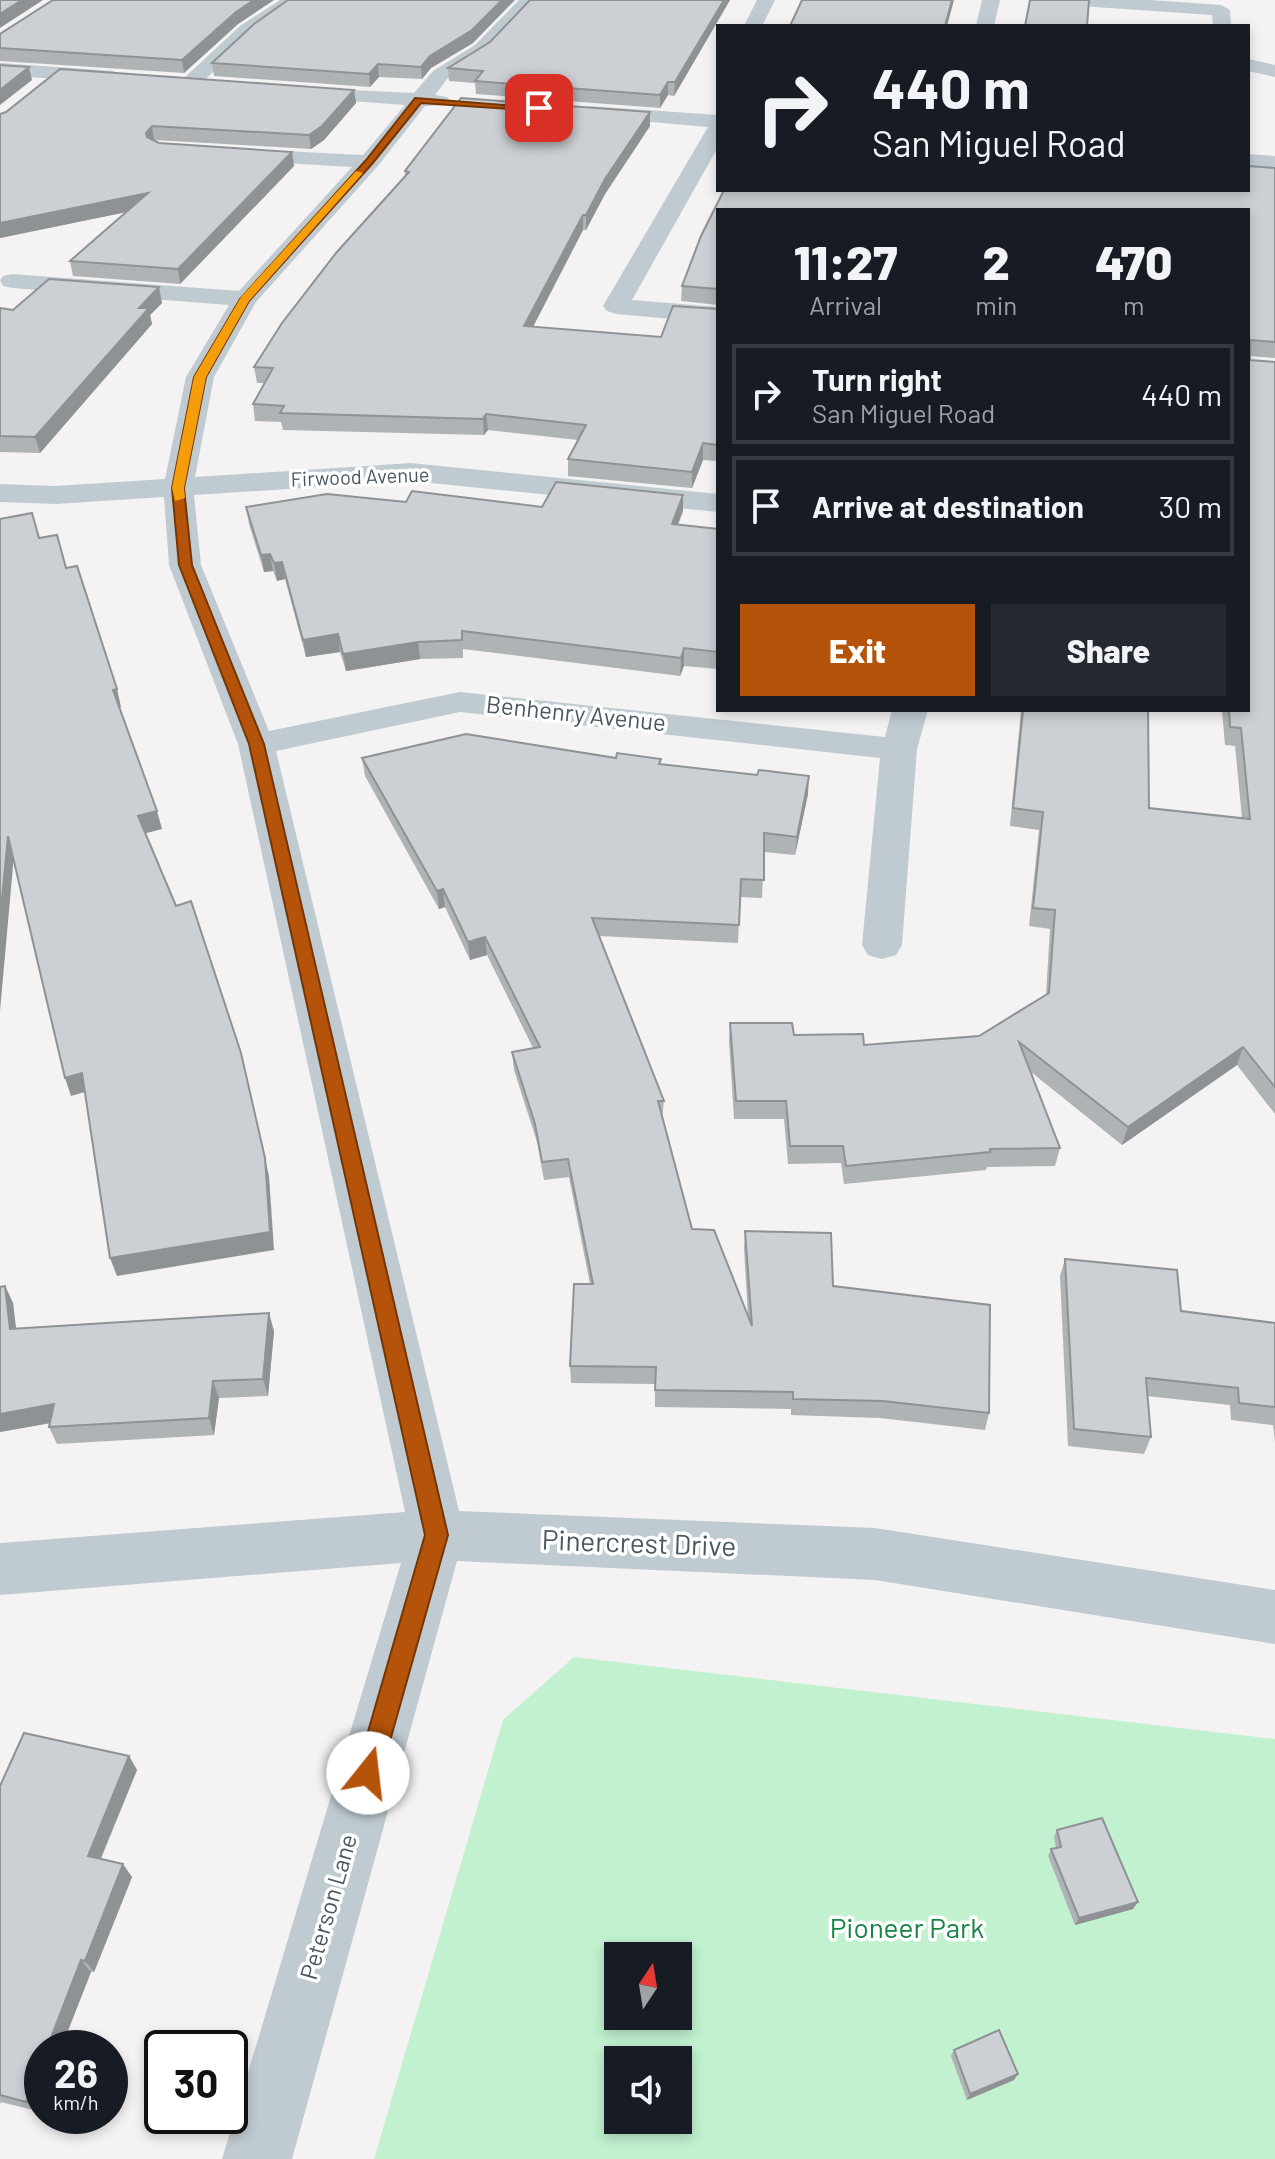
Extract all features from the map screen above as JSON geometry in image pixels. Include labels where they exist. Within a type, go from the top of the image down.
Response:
[{"type":"street","points":[[221,85],[183,82],[247,30],[292,0]]},
{"type":"street","name":"Peterson Lane","points":[[257,2159],[437,1535],[256,744],[185,565],[178,488],[200,377],[245,299],[369,162],[440,75],[482,49],[529,0]]},
{"type":"street","points":[[754,24],[766,0]]},
{"type":"street","points":[[985,24],[991,0]]},
{"type":"street","points":[[1065,0],[1222,18]]},
{"type":"street","points":[[1250,65],[1275,71]]},
{"type":"street","points":[[0,69],[132,78]]},
{"type":"street","points":[[32,94],[58,73]]},
{"type":"street","points":[[266,89],[464,103]]},
{"type":"street","points":[[575,111],[716,121]]},
{"type":"street","points":[[716,131],[616,306],[716,315]]},
{"type":"street","points":[[206,151],[369,162]]},
{"type":"street","points":[[1250,161],[1275,163]]},
{"type":"street","points":[[12,281],[245,299]]},
{"type":"street","name":"Firwood Avenue","points":[[0,493],[55,495],[411,472],[716,503]]},
{"type":"street","name":"Benhenry Avenue","points":[[256,744],[460,702],[899,749]]},
{"type":"street","points":[[882,945],[899,749],[909,712]]},
{"type":"street","name":"Pinercrest Drive","points":[[0,1569],[437,1535],[875,1554],[1275,1617]]},
{"type":"green space","name":"Pioneer Park","points":[[574,1657],[1275,1739],[1275,2159],[374,2159],[503,1720]]},
{"type":"building","points":[[0,0],[22,0],[0,14]]},
{"type":"building","points":[[53,0],[254,0],[182,60],[0,48],[0,34]]},
{"type":"building","points":[[288,0],[502,0],[472,30],[430,56],[421,67],[378,64],[369,74],[212,63],[254,24]]},
{"type":"building","points":[[530,0],[724,0],[675,82],[668,82],[660,95],[475,81],[483,71],[448,68],[490,42]]},
{"type":"building","points":[[802,0],[952,0],[946,24],[791,24]]},
{"type":"building","points":[[1030,0],[1089,0],[1087,24],[1025,24]]},
{"type":"building","points":[[0,65],[29,67],[0,90]]},
{"type":"building","points":[[60,69],[354,90],[322,126],[309,135],[152,126],[146,133],[147,137],[159,143],[292,152],[178,269],[70,261],[148,193],[0,223],[0,114]]},
{"type":"building","points":[[461,98],[650,112],[605,179],[586,215],[583,215],[524,326],[661,337],[673,306],[716,309],[716,445],[703,443],[692,472],[568,459],[586,425],[486,414],[483,419],[280,413],[284,406],[253,404],[273,368],[254,367],[282,323],[336,253],[409,172],[405,171]]},
{"type":"building","points":[[1250,166],[1275,168],[1275,342],[1250,340],[1250,208],[716,208],[716,289],[682,286],[701,236],[723,192],[1250,192]]},
{"type":"building","points":[[49,279],[159,287],[139,308],[149,308],[35,437],[0,436],[0,308],[13,310]]},
{"type":"building","points":[[1250,360],[1275,362],[1275,1087],[1243,1047],[1128,1127],[1019,1042],[1060,1148],[990,1149],[990,1152],[846,1166],[843,1146],[790,1146],[786,1101],[736,1101],[730,1023],[792,1023],[794,1035],[863,1034],[864,1045],[979,1036],[1049,993],[1055,910],[1033,908],[1043,812],[1013,808],[1023,712],[1148,712],[1149,808],[1250,819],[1241,728],[1230,727],[1229,712],[1250,712]]},
{"type":"building","points":[[556,482],[683,495],[672,524],[716,529],[716,652],[684,648],[681,658],[462,631],[462,640],[418,642],[343,654],[338,634],[303,640],[282,562],[274,563],[270,554],[261,555],[246,507],[327,494],[406,502],[412,491],[542,507]]},
{"type":"building","points":[[32,513],[39,538],[57,535],[66,568],[77,566],[117,689],[113,690],[157,811],[138,816],[176,906],[191,901],[241,1053],[265,1158],[270,1232],[110,1258],[82,1073],[65,1078],[8,836],[0,920],[0,519]]},
{"type":"building","points":[[466,734],[616,758],[617,753],[661,759],[659,764],[757,775],[759,770],[809,776],[797,837],[764,833],[764,880],[741,879],[739,925],[592,918],[664,1101],[658,1101],[692,1229],[714,1230],[752,1326],[745,1231],[831,1233],[833,1286],[990,1305],[989,1413],[883,1401],[793,1399],[793,1392],[655,1390],[656,1367],[570,1366],[574,1284],[593,1284],[568,1159],[542,1162],[535,1124],[512,1052],[540,1047],[485,937],[468,942],[443,889],[437,891],[362,758]]},
{"type":"building","points":[[1065,1259],[1177,1270],[1181,1311],[1275,1323],[1275,1407],[1239,1403],[1238,1388],[1146,1378],[1151,1437],[1074,1429]]},
{"type":"building","points":[[5,1286],[10,1329],[269,1313],[263,1379],[213,1381],[209,1418],[49,1427],[54,1404],[0,1414],[0,1287]]},
{"type":"building","points":[[24,1733],[129,1756],[88,1856],[123,1864],[54,2030],[24,2030],[24,2101],[0,2095],[0,1786]]},
{"type":"building","points":[[1102,1818],[1138,1902],[1079,1918],[1051,1849],[1061,1847],[1057,1830]]},
{"type":"building","points":[[999,2030],[1018,2074],[970,2094],[954,2050]]},
{"type":"slow traffic","points":[[179,498],[178,488],[200,377],[245,299],[359,173]]},
{"type":"route","points":[[368,1773],[437,1535],[256,744],[185,565],[178,488],[200,377],[245,299],[369,162],[418,100],[539,108]]}]
